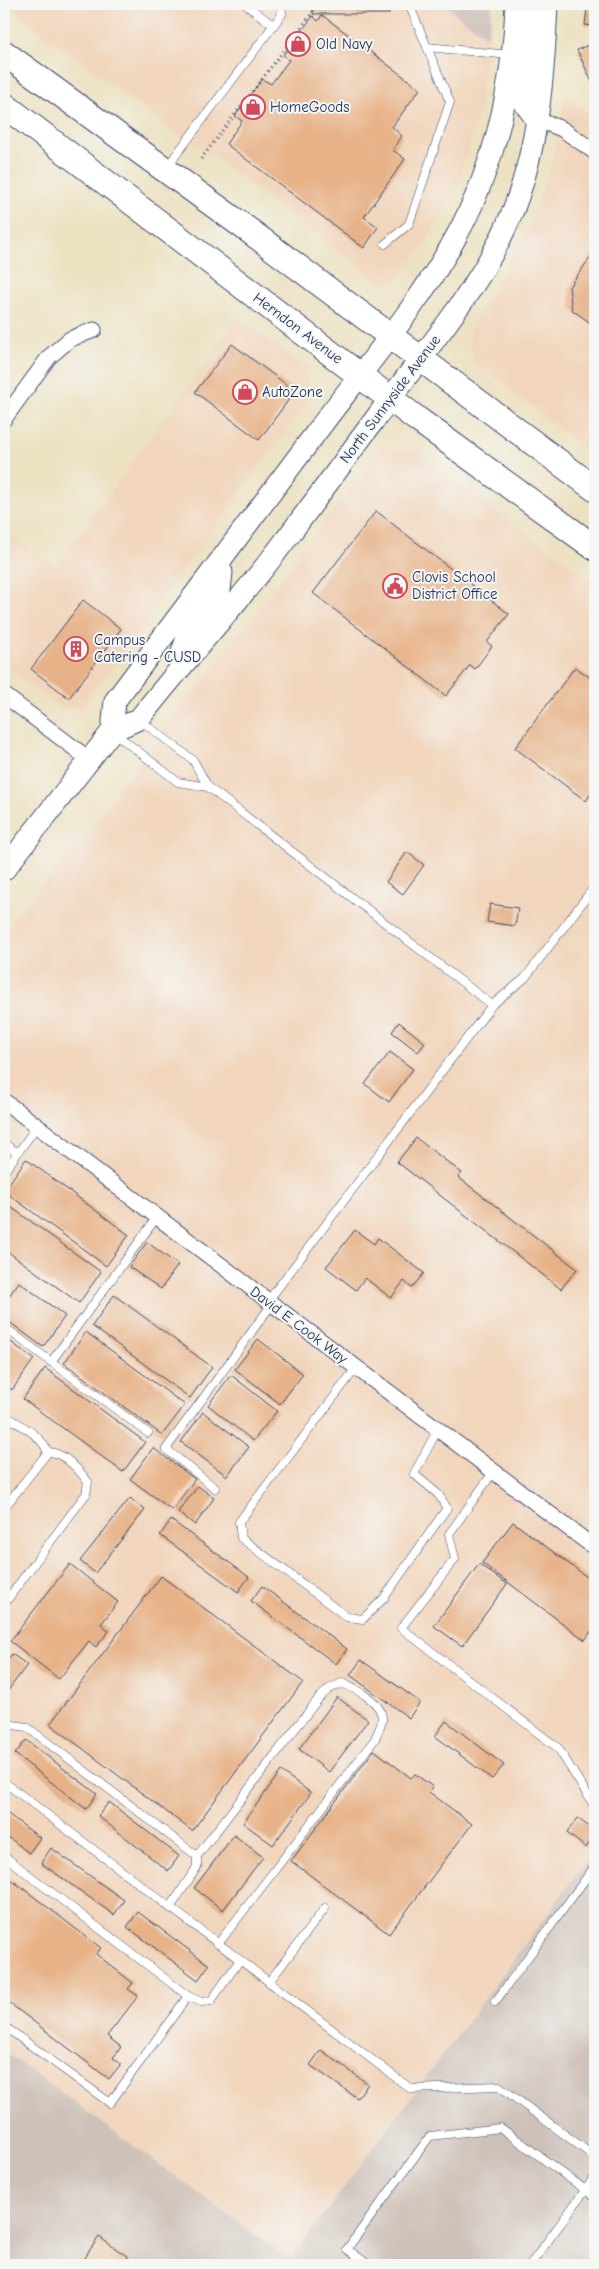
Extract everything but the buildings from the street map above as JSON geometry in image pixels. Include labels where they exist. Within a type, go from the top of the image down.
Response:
[{"type":"main road","points":[[112,731],[115,701],[440,264],[467,215],[480,186],[499,127],[512,56],[516,4]]},
{"type":"main road","points":[[532,4],[529,49],[523,86],[524,104],[536,119]]},
{"type":"main road","name":"North Sunnyside Avenue","points":[[4,870],[112,731],[139,719],[270,560],[442,331],[475,283],[499,241],[524,180],[544,64],[547,4]]},
{"type":"main road","points":[[9,59],[164,170],[595,489]]},
{"type":"main road","name":"Herndon Avenue","points":[[4,105],[391,398],[595,548]]},
{"type":"main road","points":[[175,673],[190,629],[220,591],[222,572],[217,565]]},
{"type":"street","points":[[536,119],[562,129],[595,152]]},
{"type":"street","points":[[4,419],[50,357],[70,339],[94,330]]},
{"type":"street","points":[[4,695],[90,760]]},
{"type":"street","name":"David E Cook Way","points":[[4,1101],[595,1548]]},
{"type":"lane","points":[[245,4],[273,25]]},
{"type":"lane","points":[[164,170],[282,14],[281,4]]},
{"type":"lane","points":[[385,244],[409,224],[450,102],[409,4]]},
{"type":"lane","points":[[427,48],[512,56]]},
{"type":"lane","points":[[139,719],[193,760],[208,788],[492,1005]]},
{"type":"lane","points":[[112,731],[178,782],[208,788]]},
{"type":"lane","points":[[215,1488],[166,1449],[270,1302],[492,1005],[525,978],[595,886]]},
{"type":"lane","points":[[4,1172],[37,1126]]},
{"type":"lane","points":[[4,1143],[17,1153]]},
{"type":"lane","points":[[51,1362],[156,1216]]},
{"type":"lane","points":[[4,1327],[148,1433]]},
{"type":"lane","points":[[356,1368],[239,1522],[241,1538],[347,1617],[363,1619],[384,1598],[447,1508],[438,1494],[414,1474],[438,1429]]},
{"type":"lane","points":[[4,1421],[9,1418],[33,1432],[44,1444],[48,1452]]},
{"type":"lane","points":[[4,1508],[48,1452]]},
{"type":"lane","points":[[4,1604],[86,1494],[88,1482],[80,1471],[56,1452],[48,1452]]},
{"type":"lane","points":[[494,1471],[449,1534],[455,1559],[401,1628],[558,1748],[595,1807]]},
{"type":"lane","points":[[170,1908],[197,1867],[197,1856],[319,1698],[329,1689],[342,1683],[357,1690],[378,1707],[382,1719],[375,1739],[218,1944]]},
{"type":"lane","points":[[4,1730],[13,1725],[27,1727],[197,1856]]},
{"type":"lane","points":[[4,1782],[411,2089],[500,2086],[595,2157]]},
{"type":"lane","points":[[4,1856],[188,1996],[201,2002],[210,2001],[240,1960]]},
{"type":"lane","points":[[495,2002],[595,1866]]},
{"type":"lane","points":[[270,1982],[325,1908]]},
{"type":"lane","points":[[4,2026],[110,2103],[188,1996]]},
{"type":"lane","points":[[369,2265],[347,2249],[430,2136],[501,2128],[595,2196]]},
{"type":"lane","points":[[530,2265],[595,2177]]},
{"type":"path","points":[[201,159],[313,12],[313,4]]},
{"type":"shaded area","points":[[4,4],[443,4],[488,38],[479,112],[459,179],[442,215],[421,249],[398,278],[383,284],[213,156],[169,128]]},
{"type":"shaded area","points":[[443,4],[492,4],[488,38]]},
{"type":"shaded area","points":[[565,96],[595,118],[595,457],[473,360],[469,332],[530,224],[552,162]]},
{"type":"shaded area","points":[[238,318],[307,367],[311,396],[81,709],[62,708],[4,666],[4,539],[8,533],[56,567]]},
{"type":"shaded area","points":[[381,449],[415,452],[595,583],[595,1850],[290,2260],[4,2051],[4,933],[98,817]]},
{"type":"shaded area","points":[[595,1850],[595,2265],[4,2265],[4,2051],[290,2260]]},
{"type":"place","name":"Old Navy","points":[[298,44]]},
{"type":"place","name":"HomeGoods","points":[[253,107]]},
{"type":"place","name":"AutoZone","points":[[245,392]]},
{"type":"place","name":"Clovis School District Office","points":[[395,586]]},
{"type":"place","name":"Campus Catering - CUSD","points":[[76,649]]}]
